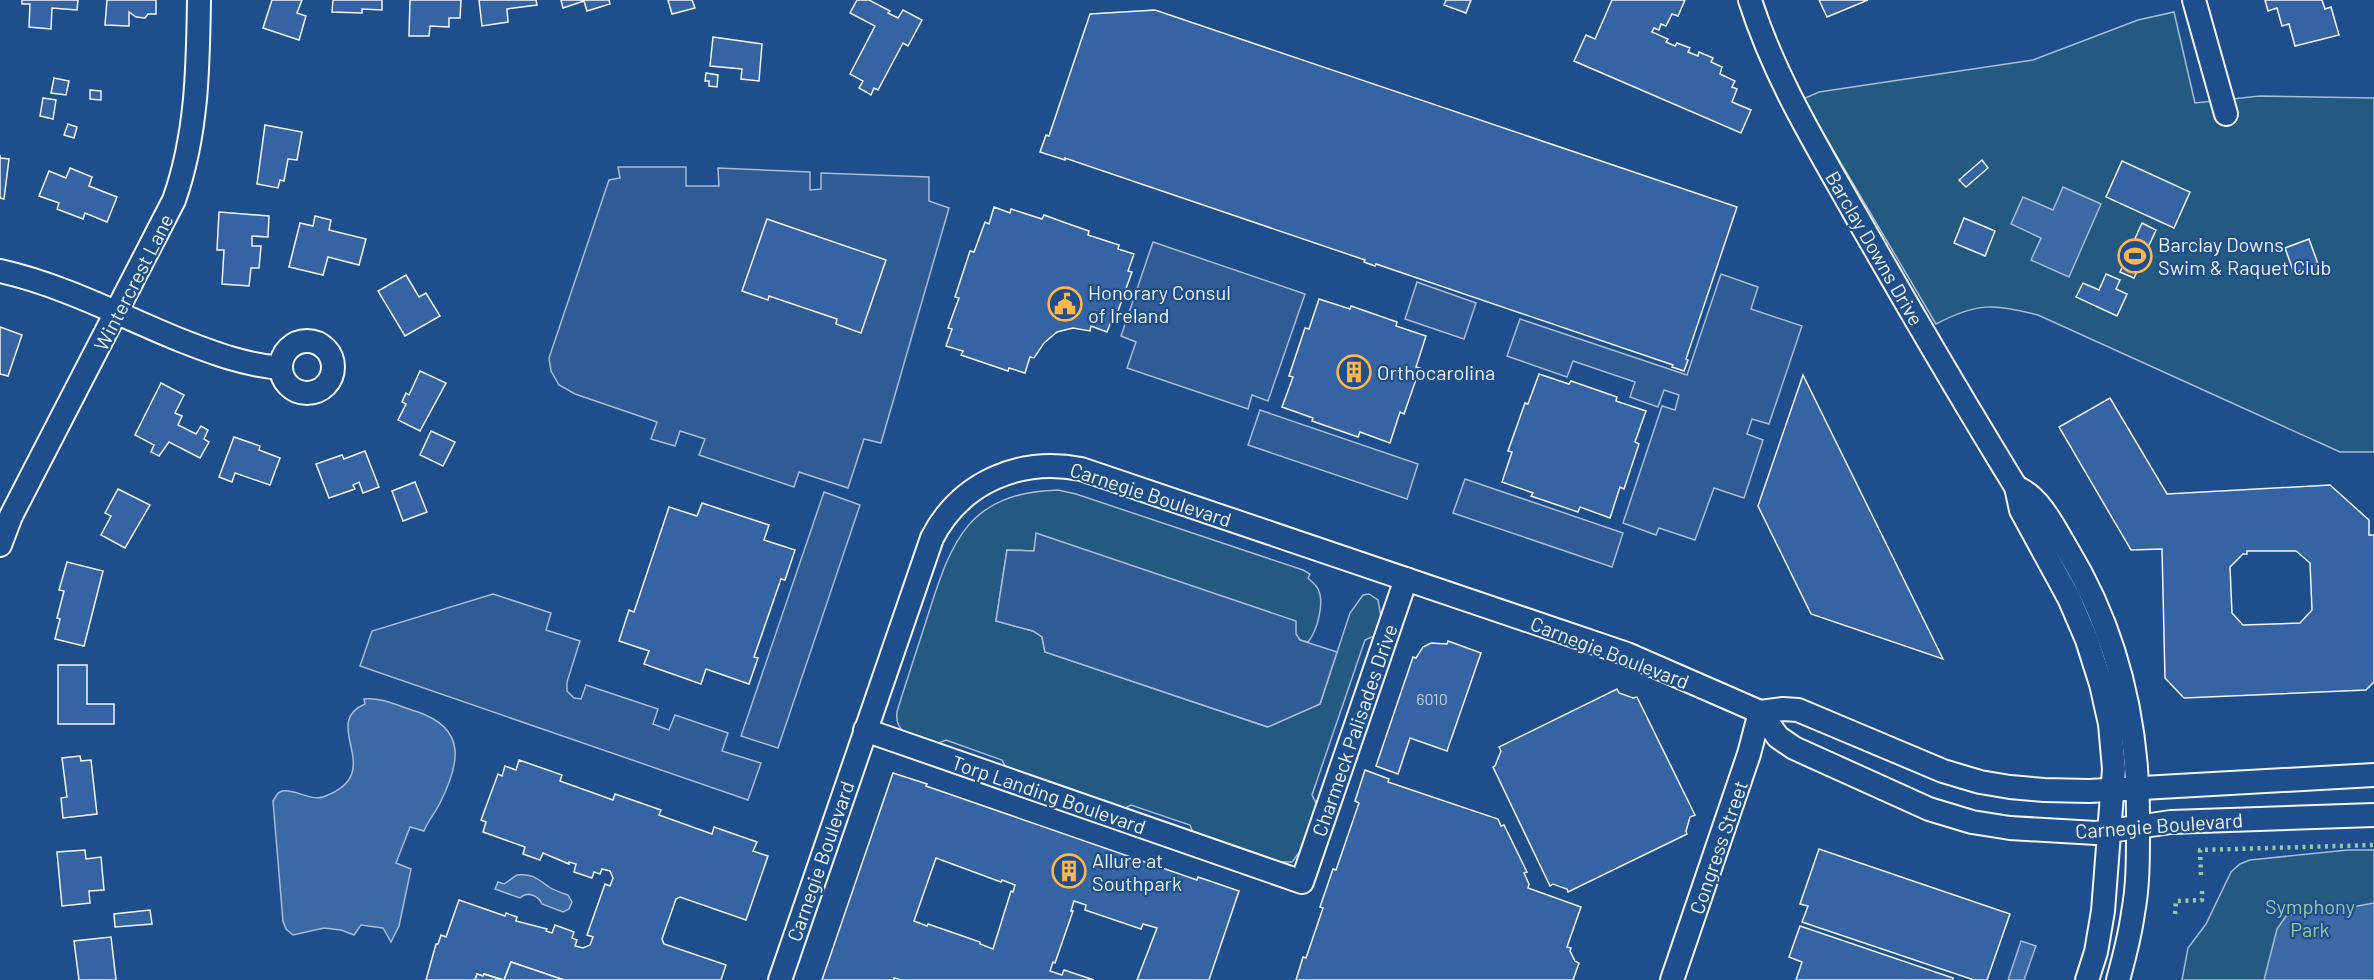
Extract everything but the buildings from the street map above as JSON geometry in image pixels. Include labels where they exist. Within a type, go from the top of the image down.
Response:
[{"type":"street","name":"Wintercrest Lane","points":[[0,546],[11,516],[174,201],[186,161],[196,94],[199,0]]},
{"type":"street","name":"Barclay Downs Drive","points":[[1750,0],[1769,54],[1791,99],[1915,319],[2016,487],[2021,510],[2069,598],[2095,661],[2110,724],[2113,753],[2101,925],[2087,980]]},
{"type":"street","points":[[2194,0],[2226,114]]},
{"type":"street","points":[[0,272],[44,284],[216,354],[247,364],[281,368]]},
{"type":"street","name":"Carnegie Boulevard","points":[[780,980],[921,565],[937,529],[953,508],[973,490],[997,476],[1021,468],[1056,465],[1082,469],[1627,654],[1760,712],[1778,737],[1794,747],[1860,779],[1947,815],[2010,828],[2078,833],[2195,821],[2374,815]]},
{"type":"street","name":"Barclay Downs Drive","points":[[2016,487],[2031,496],[2042,508],[2081,572],[2113,650],[2128,700],[2137,758],[2139,826],[2134,912],[2118,980]]},
{"type":"street","name":"Charmeck Palisades Drive","points":[[1302,882],[1406,579]]},
{"type":"street","name":"Carnegie Boulevard","points":[[1760,712],[1782,709],[1798,710],[1906,758],[1943,771],[1980,782],[2044,790],[2112,790],[2374,774]]},
{"type":"street","name":"Congress Street","points":[[1672,980],[1749,754],[1760,712]]},
{"type":"street","name":"Torp Landing Boulevard","points":[[865,730],[1302,882]]},
{"type":"green space","name":"Barclay Downs Swim & Raquet Club","points":[[2174,12],[2195,103],[2260,96],[2374,98],[2374,452],[2340,452],[2038,315],[1986,307],[1963,312],[1936,324],[1803,99],[1819,92],[2033,60],[2138,20]]},
{"type":"green space","points":[[1058,490],[1303,570],[1310,574],[1308,578],[1318,589],[1321,602],[1317,624],[1308,642],[1300,640],[1296,635],[1037,534],[1034,551],[1007,550],[996,621],[1033,631],[1042,637],[1045,652],[1267,727],[1320,704],[1350,613],[1363,595],[1369,594],[1378,600],[1381,617],[1374,636],[1365,640],[1312,795],[1317,805],[1301,850],[1292,862],[1274,862],[1194,835],[1190,825],[1131,805],[1122,810],[1007,770],[1002,760],[946,740],[934,745],[914,738],[899,726],[897,712],[937,588],[956,543],[969,525],[984,511],[1004,500],[1028,493]]},
{"type":"green space","name":"Symphony Park","points":[[2348,850],[2374,850],[2374,980],[2182,980],[2188,948],[2206,924],[2231,872],[2240,864],[2250,860]]},
{"type":"shaded area","points":[[618,167],[686,167],[686,186],[719,186],[718,168],[810,172],[810,190],[821,189],[821,173],[929,177],[929,201],[949,208],[881,443],[864,439],[848,488],[799,472],[794,487],[699,455],[705,439],[680,431],[675,446],[651,439],[657,422],[575,394],[559,385],[551,371],[549,358],[609,180],[620,178]]},
{"type":"shaded area","points":[[2063,187],[2101,204],[2069,277],[2031,260],[2041,238],[2011,224],[2023,197],[2053,210]]},
{"type":"shaded area","points":[[1153,242],[1305,294],[1268,401],[1252,395],[1248,409],[1127,368],[1136,342],[1121,336]]},
{"type":"shaded area","points":[[1721,274],[1758,287],[1751,309],[1802,326],[1769,424],[1752,419],[1747,434],[1763,440],[1744,498],[1714,488],[1695,540],[1659,528],[1656,535],[1623,523],[1662,406],[1675,410],[1679,395],[1664,390],[1658,407],[1630,397],[1635,382],[1573,361],[1567,377],[1507,356],[1520,319],[1687,375]]},
{"type":"shaded area","points":[[1417,282],[1476,303],[1464,339],[1405,319]]},
{"type":"shaded area","points":[[1260,410],[1418,464],[1407,499],[1248,445]]},
{"type":"shaded area","points":[[1465,479],[1623,533],[1612,567],[1453,513]]},
{"type":"shaded area","points":[[824,492],[860,505],[778,748],[741,736]]},
{"type":"shaded area","points":[[1036,533],[1296,621],[1296,634],[1300,640],[1337,652],[1320,704],[1268,727],[1045,652],[1042,637],[1033,631],[996,621],[1007,550],[1034,551]]},
{"type":"shaded area","points":[[493,594],[551,613],[546,630],[580,641],[567,682],[567,691],[574,698],[581,699],[586,685],[658,709],[653,724],[669,730],[675,715],[728,733],[722,751],[761,763],[748,800],[360,666],[372,631]]},
{"type":"shaded area","points":[[364,699],[385,701],[418,712],[434,719],[445,728],[452,738],[455,749],[452,774],[440,803],[424,831],[410,827],[396,863],[411,869],[399,926],[391,942],[383,928],[361,925],[354,935],[341,930],[324,928],[293,935],[286,929],[283,921],[273,801],[282,791],[318,798],[342,787],[351,775],[353,762],[348,724],[352,713],[365,704]]},
{"type":"shaded area","points":[[517,875],[534,877],[558,892],[568,895],[572,902],[569,909],[563,912],[542,904],[532,895],[520,898],[495,889],[498,882],[504,884]]},
{"type":"shaded area","points":[[2374,903],[2374,980],[2264,980],[2277,929],[2286,916],[2310,910],[2331,911]]},
{"type":"shaded area","points":[[2021,941],[2036,946],[2024,980],[2008,980]]},
{"type":"hedge","points":[[2201,875],[2200,850],[2374,845]]},
{"type":"hedge","points":[[2175,914],[2176,901],[2202,900],[2202,888]]},
{"type":"place","name":"Barclay Downs Swim & Raquet Club","points":[[2135,256]]},
{"type":"place","name":"Honorary Consul of Ireland","points":[[1065,304]]},
{"type":"place","name":"Orthocarolina","points":[[1354,372]]},
{"type":"place","name":"Allure at Southpark","points":[[1069,871]]}]
